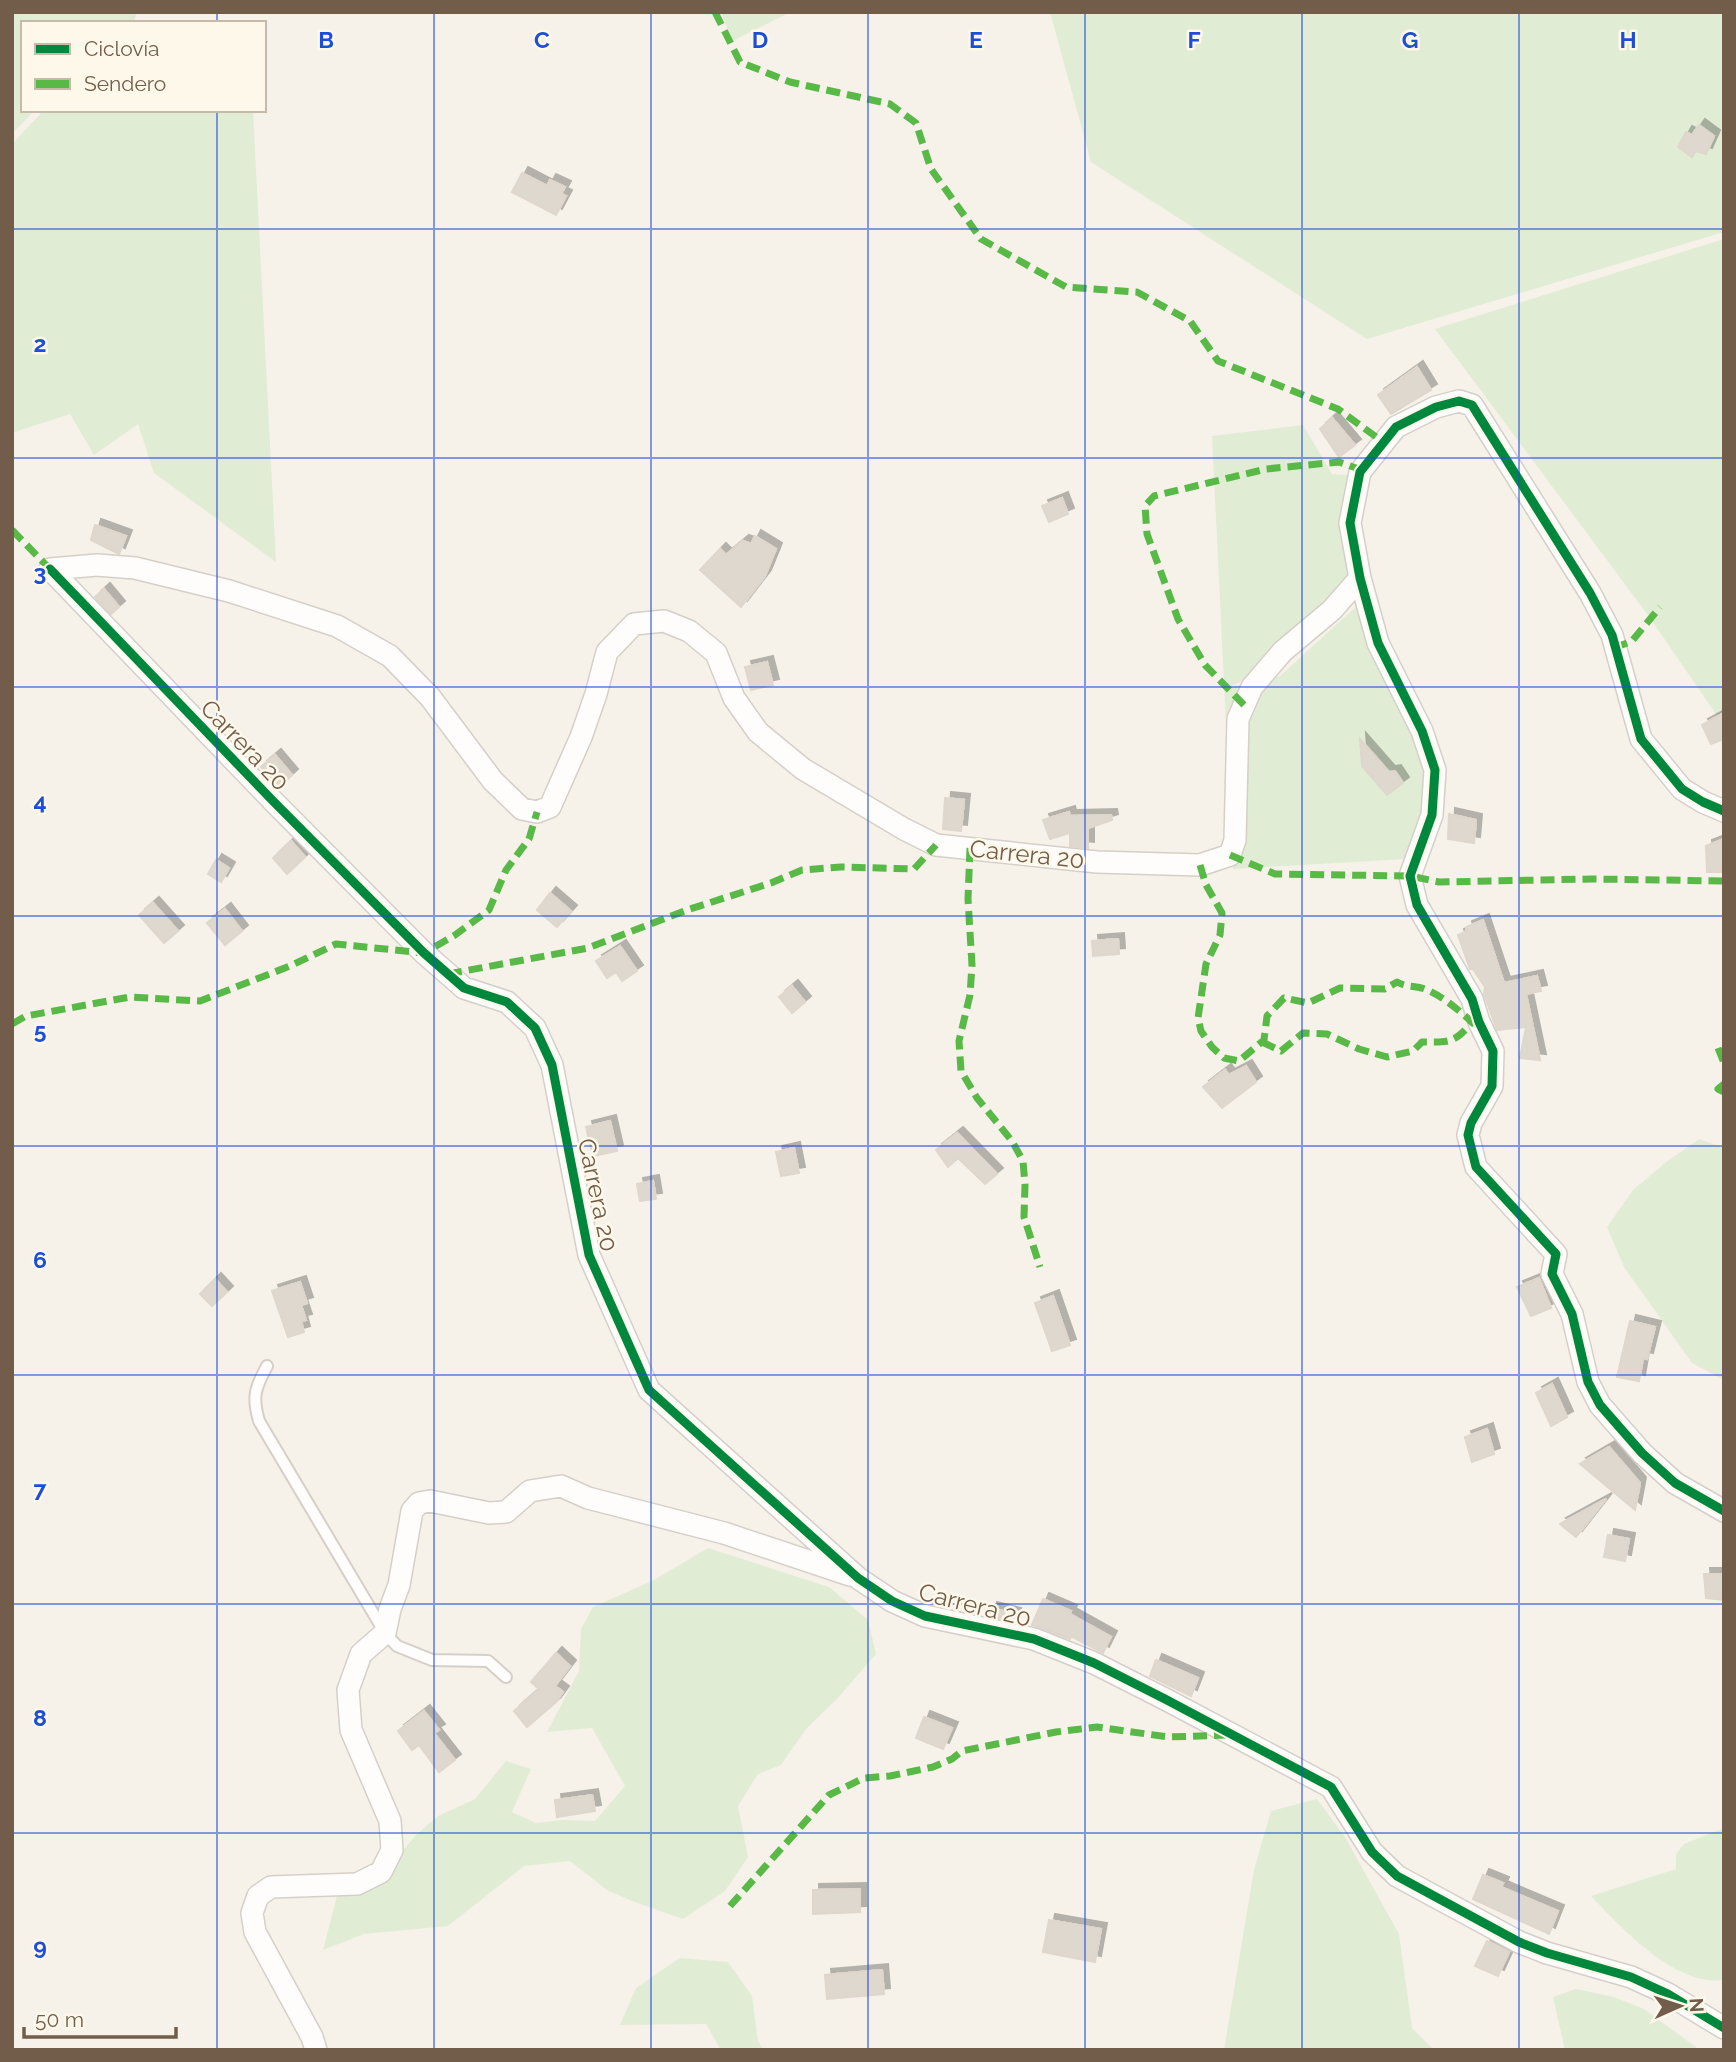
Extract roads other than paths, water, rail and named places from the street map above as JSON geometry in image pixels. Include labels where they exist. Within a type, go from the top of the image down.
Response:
[{"type":"street","points":[[1724,811],[1682,789],[1641,739],[1612,635],[1590,593],[1472,405],[1460,401],[1436,407],[1396,427],[1360,472],[1350,523],[1360,578],[1378,643],[1422,732],[1435,769],[1432,815],[1410,876],[1417,905],[1472,999],[1479,1022],[1493,1051],[1492,1086],[1471,1123],[1468,1135],[1476,1167],[1556,1254],[1552,1275],[1572,1314],[1588,1381],[1600,1405],[1642,1453],[1675,1483],[1724,1511]]},
{"type":"street","name":"Carrera 20","points":[[1360,578],[1332,610],[1283,651],[1252,687],[1238,719],[1235,840],[1230,855],[1200,864],[1097,862],[936,845],[904,830],[803,769],[776,747],[758,732],[734,698],[716,653],[689,631],[664,621],[634,624],[607,652],[582,737],[550,807],[537,812],[522,809],[493,781],[430,697],[390,656],[337,626],[229,591],[135,568],[97,565],[50,569],[274,802],[424,953],[464,988],[507,1002],[535,1028],[552,1065],[589,1255],[649,1390],[858,1578],[892,1601],[925,1616],[1034,1639],[1094,1663],[1331,1787],[1372,1852],[1397,1876],[1519,1942],[1547,1953],[1632,1977],[1668,1994],[1724,2028]]},
{"type":"street","points":[[316,2050],[312,2037],[255,1932],[252,1913],[258,1896],[271,1887],[357,1884],[381,1872],[392,1850],[390,1821],[351,1730],[348,1690],[361,1654],[385,1633],[399,1586],[412,1511],[419,1503],[430,1501],[489,1513],[506,1512],[530,1491],[561,1486],[588,1498],[724,1533],[858,1578]]},
{"type":"lane","points":[[267,1366],[257,1385],[254,1403],[259,1421],[385,1633],[397,1646],[432,1660],[488,1661],[506,1677]]}]
